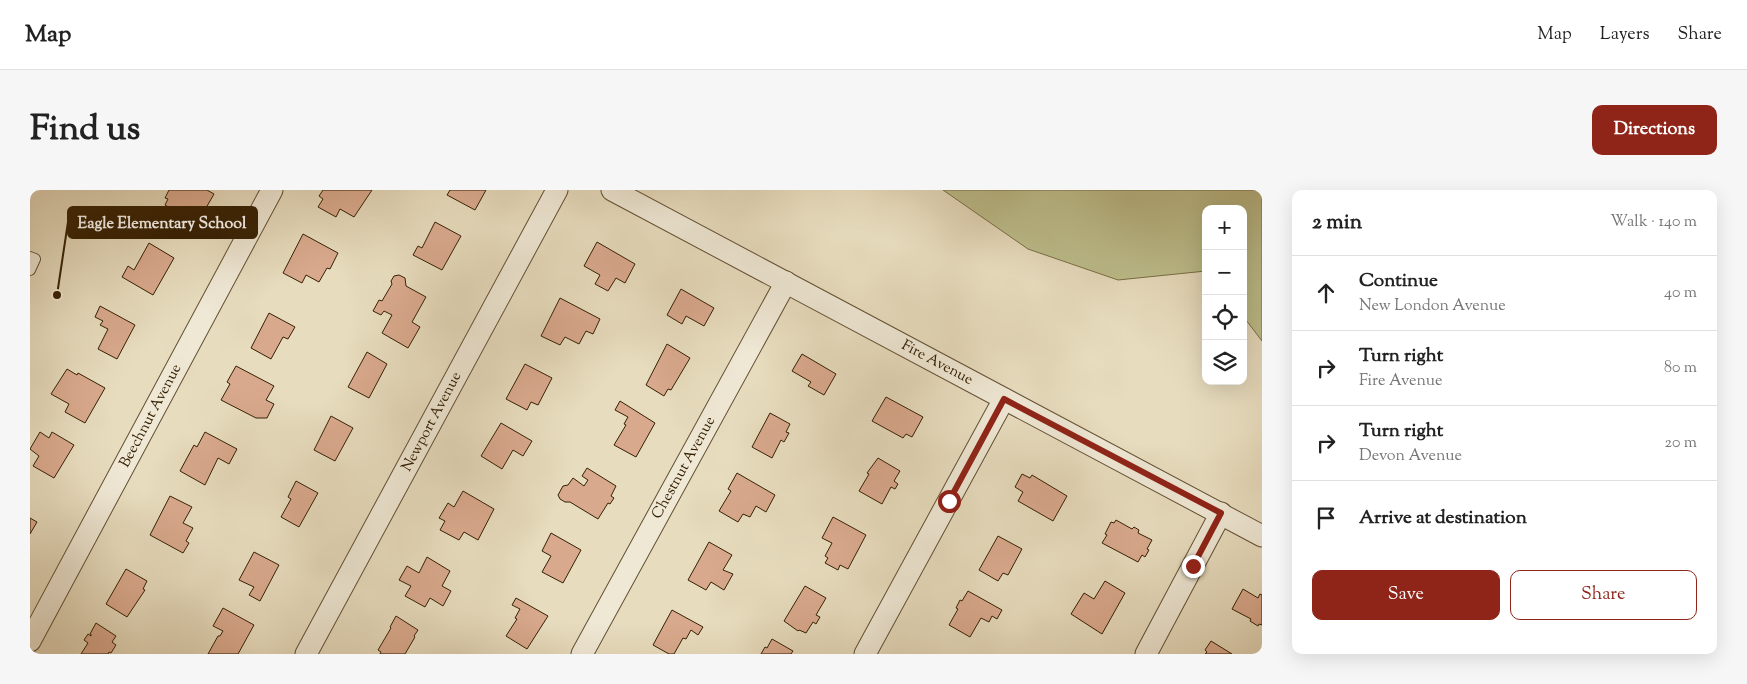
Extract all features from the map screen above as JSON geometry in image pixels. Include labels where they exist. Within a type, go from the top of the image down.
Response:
[{"type":"street","name":"Beechnut Avenue","points":[[30,641],[272,190]]},
{"type":"street","name":"Newport Avenue","points":[[306,654],[557,190]]},
{"type":"street","name":"Fire Avenue","points":[[612,190],[1262,536]]},
{"type":"street","name":"Chestnut Avenue","points":[[582,654],[786,282]]},
{"type":"street","points":[[865,654],[1004,399]]},
{"type":"street","points":[[1146,654],[1221,513]]},
{"type":"lane","points":[[30,257],[35,259],[30,270]]},
{"type":"green space","points":[[943,190],[1262,190],[1262,341],[1247,321],[1247,205],[1202,205],[1202,271],[1118,280],[1028,249]]},
{"type":"building","points":[[169,190],[207,190],[214,194],[206,208],[210,211],[203,223],[199,220],[192,233],[174,223],[179,213],[165,205],[168,199],[165,198]]},
{"type":"building","points":[[323,190],[372,190],[354,217],[340,209],[336,217],[318,207],[323,199],[319,196]]},
{"type":"building","points":[[450,190],[486,190],[475,210],[447,195]]},
{"type":"building","points":[[435,222],[461,236],[442,270],[413,255],[418,246],[422,248]]},
{"type":"building","points":[[303,234],[338,253],[330,269],[327,268],[319,282],[306,275],[302,283],[283,273]]},
{"type":"building","points":[[597,242],[635,264],[625,283],[616,278],[608,291],[595,284],[600,275],[584,266]]},
{"type":"building","points":[[149,243],[174,258],[153,295],[122,277],[128,266],[134,270]]},
{"type":"building","points":[[399,275],[405,278],[406,286],[426,297],[412,322],[420,327],[408,348],[382,333],[392,315],[384,311],[381,315],[373,311],[379,300],[382,301],[392,284],[391,281],[394,276]]},
{"type":"building","points":[[681,289],[714,308],[704,326],[686,316],[682,324],[667,315]]},
{"type":"building","points":[[560,298],[600,319],[593,334],[586,331],[579,344],[565,337],[560,345],[541,336]]},
{"type":"building","points":[[100,306],[135,325],[117,359],[98,349],[108,329],[100,325],[103,321],[95,317]]},
{"type":"building","points":[[269,313],[295,327],[288,339],[283,337],[271,359],[251,348]]},
{"type":"building","points":[[667,344],[690,358],[671,390],[668,389],[664,396],[646,385]]},
{"type":"building","points":[[367,352],[387,364],[369,398],[348,387]]},
{"type":"building","points":[[802,354],[836,374],[824,395],[808,386],[811,382],[792,371]]},
{"type":"building","points":[[525,364],[552,378],[538,405],[531,402],[527,410],[506,399]]},
{"type":"building","points":[[236,366],[274,386],[266,400],[274,404],[267,418],[256,418],[221,400],[230,384],[227,382]]},
{"type":"building","points":[[67,369],[105,388],[85,423],[65,412],[69,404],[51,394]]},
{"type":"building","points":[[886,397],[923,417],[912,437],[906,434],[903,438],[872,421]]},
{"type":"building","points":[[620,401],[655,423],[636,457],[614,445],[626,425],[624,424],[628,417],[615,410]]},
{"type":"building","points":[[770,413],[790,424],[786,432],[789,433],[784,442],[781,440],[772,458],[752,447]]},
{"type":"building","points":[[331,416],[353,428],[335,461],[314,450]]},
{"type":"building","points":[[501,423],[532,441],[523,456],[513,450],[502,469],[481,456]]},
{"type":"building","points":[[40,432],[49,438],[52,432],[74,445],[54,478],[33,466],[39,456],[30,449]]},
{"type":"building","points":[[205,432],[237,449],[229,464],[218,458],[205,485],[180,471],[194,445],[197,447]]},
{"type":"building","points":[[878,458],[900,471],[894,481],[898,484],[895,489],[891,487],[882,504],[859,491],[869,474],[867,473]]},
{"type":"building","points":[[587,468],[616,486],[611,496],[614,498],[610,504],[608,503],[598,519],[570,502],[560,499],[558,495],[563,486],[568,485],[573,478],[584,486],[588,480],[582,476]]},
{"type":"building","points":[[737,473],[775,495],[766,512],[756,506],[750,517],[743,514],[738,522],[719,511],[731,491],[728,489]]},
{"type":"building","points":[[1022,474],[1030,478],[1032,475],[1067,496],[1053,521],[1018,501],[1023,492],[1015,487]]},
{"type":"building","points":[[296,481],[318,493],[299,527],[281,517],[291,499],[288,497]]},
{"type":"building","points":[[463,491],[494,509],[478,540],[464,532],[459,540],[440,530],[445,521],[439,518],[448,503],[454,507]]},
{"type":"building","points":[[170,496],[192,507],[183,523],[193,528],[186,541],[189,543],[183,553],[150,535]]},
{"type":"building","points":[[833,517],[866,535],[848,569],[840,565],[838,570],[825,563],[828,558],[825,556],[832,543],[822,538]]},
{"type":"building","points":[[30,518],[37,522],[30,534]]},
{"type":"building","points":[[1116,520],[1132,529],[1134,527],[1139,530],[1138,533],[1152,540],[1145,557],[1142,555],[1138,562],[1102,543],[1111,522],[1114,523]]},
{"type":"building","points":[[551,533],[581,550],[563,583],[542,572],[551,556],[542,551]]},
{"type":"building","points":[[998,536],[1022,549],[1008,575],[1003,573],[998,581],[979,570]]},
{"type":"building","points":[[709,542],[732,555],[723,570],[733,574],[724,590],[711,582],[706,590],[688,580]]},
{"type":"building","points":[[254,552],[279,565],[260,601],[249,595],[254,587],[239,580]]},
{"type":"building","points":[[427,557],[450,571],[442,586],[451,591],[443,606],[430,598],[425,607],[405,596],[411,586],[399,580],[407,566],[419,573]]},
{"type":"building","points":[[126,569],[147,581],[143,589],[145,590],[127,617],[106,604]]},
{"type":"building","points":[[1105,581],[1125,593],[1102,634],[1071,614],[1084,593],[1094,599]]},
{"type":"building","points":[[805,586],[826,598],[816,615],[820,617],[816,624],[813,622],[806,633],[798,631],[784,621]]},
{"type":"building","points":[[1243,589],[1258,598],[1260,594],[1262,595],[1262,625],[1259,624],[1258,626],[1250,621],[1251,619],[1232,609]]},
{"type":"building","points":[[968,591],[1002,610],[997,619],[992,616],[989,622],[981,618],[970,637],[949,625],[958,609],[956,608],[960,600],[962,601]]},
{"type":"building","points":[[516,598],[548,616],[527,649],[506,636],[517,619],[515,618],[520,609],[512,605]]},
{"type":"building","points":[[223,608],[254,625],[238,654],[208,654],[223,631],[213,626]]},
{"type":"building","points":[[672,610],[703,627],[698,635],[691,630],[686,639],[683,638],[674,654],[669,654],[653,645]]},
{"type":"building","points":[[396,616],[418,630],[405,654],[380,654],[381,652],[378,650]]},
{"type":"building","points":[[96,623],[116,636],[112,642],[116,645],[111,653],[109,652],[108,654],[81,654],[88,643],[84,640],[88,634],[91,636],[90,634]]},
{"type":"building","points":[[772,639],[793,651],[791,654],[761,654]]},
{"type":"building","points":[[1211,641],[1232,654],[1205,654],[1207,652],[1205,650]]},
{"type":"place","name":"Eagle Elementary School","points":[[57,295]]},
{"type":"route","points":[[949,501],[1004,399],[1221,513],[1193,566]]}]
